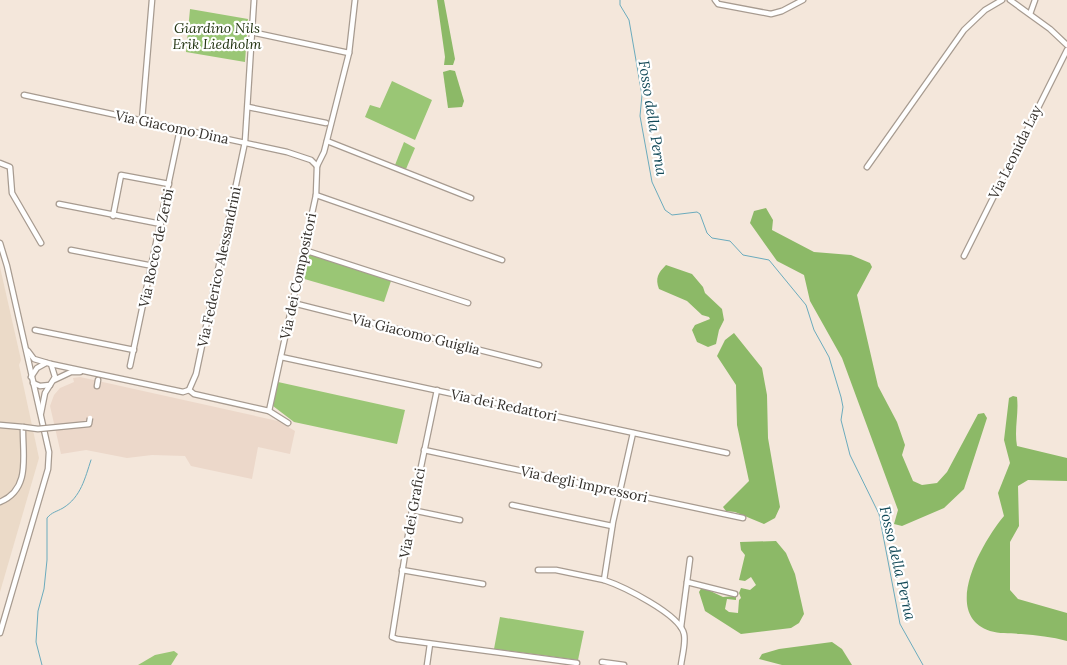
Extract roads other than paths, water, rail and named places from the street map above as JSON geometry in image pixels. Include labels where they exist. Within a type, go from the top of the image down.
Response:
[{"type":"street","points":[[142,120],[152,0]]},
{"type":"street","name":"Via Federico Alessandrini","points":[[189,390],[196,374],[245,142],[254,0]]},
{"type":"street","name":"Via dei Compositori","points":[[269,411],[316,195],[317,166],[324,154],[349,52],[355,0]]},
{"type":"street","points":[[715,0],[718,4],[771,14],[782,12],[803,0]]},
{"type":"street","points":[[867,166],[964,30],[984,10],[1002,0]]},
{"type":"street","points":[[1010,0],[1067,45]]},
{"type":"street","points":[[1030,14],[1034,0]]},
{"type":"street","points":[[251,32],[349,52]]},
{"type":"street","name":"Via Leonida Lay","points":[[964,256],[1067,50]]},
{"type":"street","name":"Via Giacomo Dina","points":[[24,95],[245,142],[301,156],[311,160],[317,166]]},
{"type":"street","points":[[248,107],[326,123]]},
{"type":"street","name":"Via Rocco de Zerbi","points":[[130,366],[153,266],[180,129]]},
{"type":"street","points":[[327,141],[471,198]]},
{"type":"street","points":[[0,163],[9,166],[11,192],[41,243]]},
{"type":"street","points":[[113,216],[121,175],[169,184]]},
{"type":"street","points":[[316,195],[502,260]]},
{"type":"street","points":[[59,204],[161,224]]},
{"type":"street","points":[[0,243],[50,452],[48,469],[0,633]]},
{"type":"street","points":[[71,250],[153,266]]},
{"type":"street","points":[[304,250],[468,303]]},
{"type":"street","name":"Via Giacomo Guiglia","points":[[293,303],[539,365]]},
{"type":"street","points":[[35,330],[134,350]]},
{"type":"street","points":[[25,346],[33,358],[49,363],[183,392],[189,390],[194,394],[269,411],[288,423]]},
{"type":"street","name":"Via dei Redattori","points":[[280,357],[727,453]]},
{"type":"street","points":[[32,380],[37,368],[49,363]]},
{"type":"street","points":[[49,363],[55,372],[54,380]]},
{"type":"street","points":[[41,417],[44,396],[54,380],[72,372],[86,372]]},
{"type":"street","points":[[32,380],[40,386],[50,385]]},
{"type":"street","points":[[97,386],[98,380]]},
{"type":"street","name":"Via dei Grafici","points":[[430,644],[392,637],[412,510],[437,390]]},
{"type":"street","points":[[0,425],[38,429],[89,424],[90,418]]},
{"type":"street","points":[[0,502],[12,494],[22,475],[26,458],[23,427]]},
{"type":"street","points":[[604,580],[612,526],[633,433]]},
{"type":"street","name":"Via degli Impressori","points":[[424,450],[743,518]]},
{"type":"street","points":[[512,505],[612,526]]},
{"type":"street","points":[[412,510],[460,520]]},
{"type":"street","points":[[681,665],[685,639],[681,627],[690,559]]},
{"type":"street","points":[[402,570],[482,584]]},
{"type":"street","points":[[538,570],[556,570],[604,580],[641,596],[681,627]]},
{"type":"street","points":[[687,582],[735,594]]},
{"type":"street","points":[[427,665],[430,644],[577,663]]},
{"type":"street","points":[[602,662],[624,665]]},
{"type":"waterway","name":"Fosso della Perna","points":[[620,0],[620,5],[629,20],[642,95],[640,116],[652,182],[665,210],[672,215],[697,212],[700,214],[707,233],[712,238],[730,241],[743,255],[769,260],[806,305],[814,330],[829,357],[841,397],[843,407],[841,420],[850,455],[879,514],[900,624],[923,665]]},
{"type":"waterway","points":[[42,665],[36,642],[38,611],[44,589],[47,560],[47,518],[52,513],[69,504],[78,493],[91,460]]},
{"type":"park label","name":"Giardino Nils Erik Liedholm","points":[[217,36]]}]
